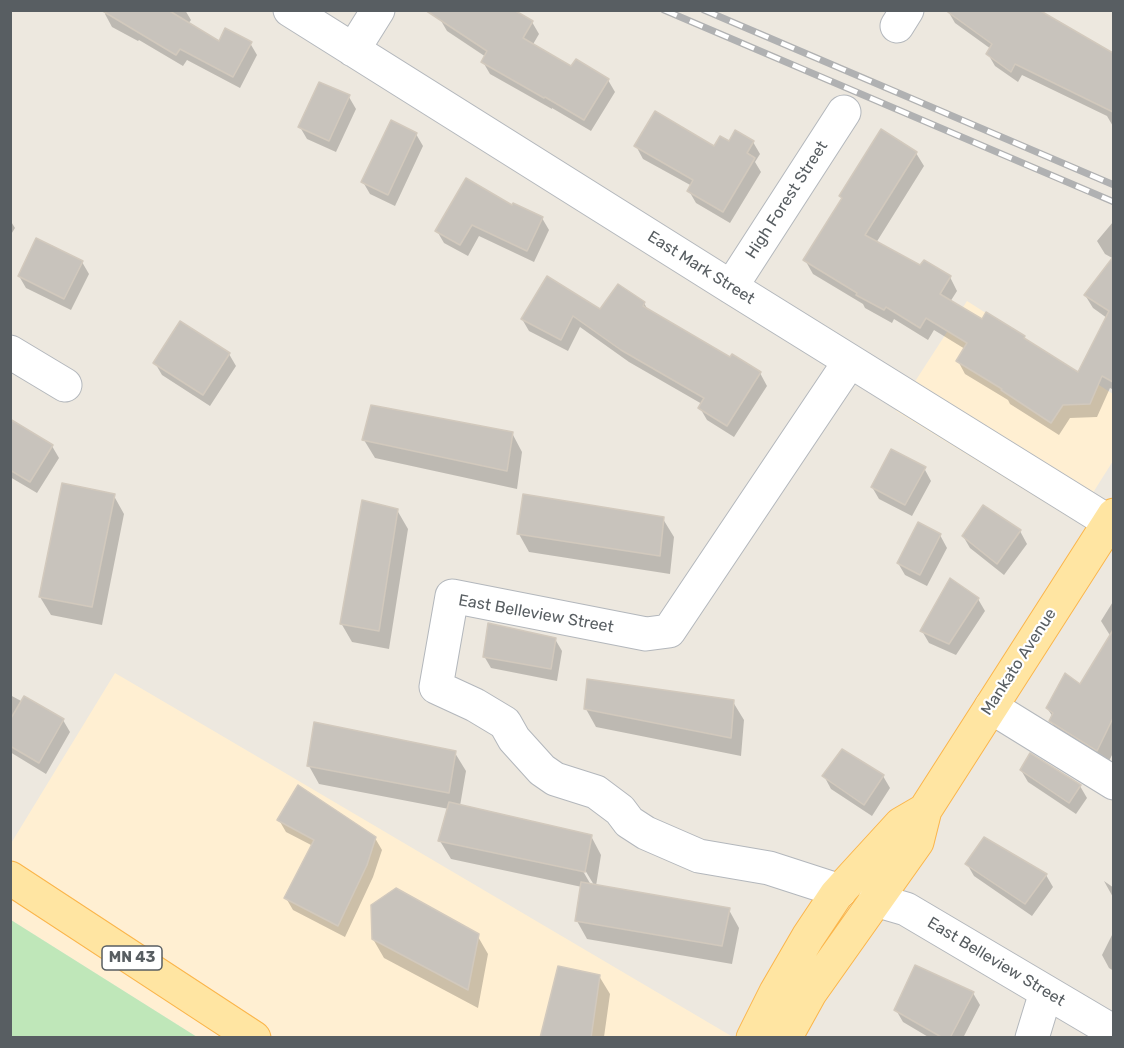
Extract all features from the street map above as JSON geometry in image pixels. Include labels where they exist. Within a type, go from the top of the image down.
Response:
[{"type":"main road","name":"Mankato Avenue","points":[[785,1038],[810,993],[917,842],[925,810],[1112,520]]},
{"type":"main road","name":"Mankato Avenue","points":[[753,1038],[808,937],[840,891],[901,824],[925,810]]},
{"type":"main road","name":"MN 43","points":[[10,878],[254,1038]]},
{"type":"street","name":"East Mark Street","points":[[290,10],[850,362],[1112,520]]},
{"type":"street","points":[[353,50],[378,10]]},
{"type":"street","name":"High Forest Street","points":[[731,287],[844,112]]},
{"type":"street","points":[[10,352],[64,386]]},
{"type":"street","name":"East Belleview Street","points":[[840,891],[769,868],[699,856],[646,833],[629,822],[620,810],[597,792],[555,779],[542,770],[514,739],[505,723],[475,705],[436,687],[452,596],[646,634],[669,631],[850,362]]},
{"type":"street","points":[[991,707],[1113,783]]},
{"type":"street","name":"East Belleview Street","points":[[874,900],[906,909],[1113,1032]]},
{"type":"street","points":[[1032,1038],[1046,992]]},
{"type":"shaded area","points":[[967,301],[1113,394],[1113,461],[1075,521],[896,411]]},
{"type":"shaded area","points":[[115,673],[733,1037],[197,1037],[11,920],[10,845]]},
{"type":"green space","points":[[11,920],[197,1037],[11,1037]]},
{"type":"building","points":[[101,10],[168,10],[219,41],[225,28],[252,42],[233,77],[180,49],[176,55]]},
{"type":"building","points":[[425,10],[514,10],[533,21],[523,38],[571,66],[576,59],[609,79],[584,120],[481,62],[487,51]]},
{"type":"building","points":[[945,10],[1039,10],[1113,53],[1113,112],[1015,64],[1011,72],[986,54],[992,44]]},
{"type":"building","points":[[319,82],[350,95],[329,141],[298,127]]},
{"type":"building","points":[[655,111],[714,146],[720,136],[729,141],[735,130],[754,141],[747,153],[755,158],[723,212],[687,191],[693,180],[634,146]]},
{"type":"building","points":[[391,120],[417,133],[388,195],[361,182]]},
{"type":"building","points":[[881,129],[917,152],[865,235],[920,265],[924,260],[951,276],[940,294],[982,319],[986,312],[1078,372],[1109,311],[1084,295],[1113,257],[1113,382],[1102,376],[1090,404],[1063,405],[1051,423],[956,361],[967,343],[926,318],[920,328],[886,307],[884,310],[856,295],[857,293],[803,260],[842,198],[839,196]]},
{"type":"building","points":[[466,178],[512,205],[513,203],[543,217],[527,251],[472,225],[460,245],[435,231]]},
{"type":"building","points":[[36,238],[83,261],[64,299],[18,276]]},
{"type":"building","points":[[547,276],[600,309],[618,284],[645,302],[643,306],[730,357],[732,354],[761,372],[727,426],[698,408],[704,398],[621,350],[573,316],[561,340],[521,319]]},
{"type":"building","points":[[180,321],[230,353],[203,395],[153,363]]},
{"type":"building","points":[[371,405],[513,432],[507,471],[362,440]]},
{"type":"building","points":[[10,419],[53,445],[30,482],[10,470]]},
{"type":"building","points":[[891,449],[926,467],[905,505],[871,487]]},
{"type":"building","points":[[62,483],[115,494],[92,607],[39,597]]},
{"type":"building","points":[[523,494],[664,517],[660,556],[517,534]]},
{"type":"building","points":[[362,500],[398,509],[379,631],[340,624]]},
{"type":"building","points":[[983,505],[1021,530],[997,564],[962,536]]},
{"type":"building","points":[[918,522],[941,534],[920,575],[897,563]]},
{"type":"building","points":[[950,578],[979,598],[949,644],[920,631]]},
{"type":"building","points":[[488,623],[556,638],[551,669],[483,657]]},
{"type":"building","points":[[1113,630],[1113,718],[1097,751],[1049,721],[1053,713],[1046,708],[1065,673],[1080,684]]},
{"type":"building","points":[[587,679],[734,700],[731,738],[584,709]]},
{"type":"building","points":[[24,696],[64,719],[39,763],[10,746],[10,720]]},
{"type":"building","points":[[314,722],[456,751],[449,793],[307,766]]},
{"type":"building","points":[[842,749],[884,775],[864,805],[822,776]]},
{"type":"building","points":[[1030,753],[1081,785],[1069,803],[1020,770]]},
{"type":"building","points":[[298,785],[376,837],[367,865],[338,926],[284,898],[314,840],[277,820]]},
{"type":"building","points":[[449,802],[592,835],[585,872],[438,841]]},
{"type":"building","points":[[984,837],[1047,874],[1025,904],[965,864]]},
{"type":"building","points":[[581,882],[730,908],[722,946],[575,921]]},
{"type":"building","points":[[396,888],[479,934],[468,990],[372,939],[371,905]]},
{"type":"building","points":[[915,965],[974,992],[950,1038],[943,1038],[894,1010]]},
{"type":"building","points":[[558,966],[600,975],[591,1038],[540,1038]]},
{"type":"railway","points":[[664,10],[1114,202]]},
{"type":"railway","points":[[704,10],[1114,185]]}]
